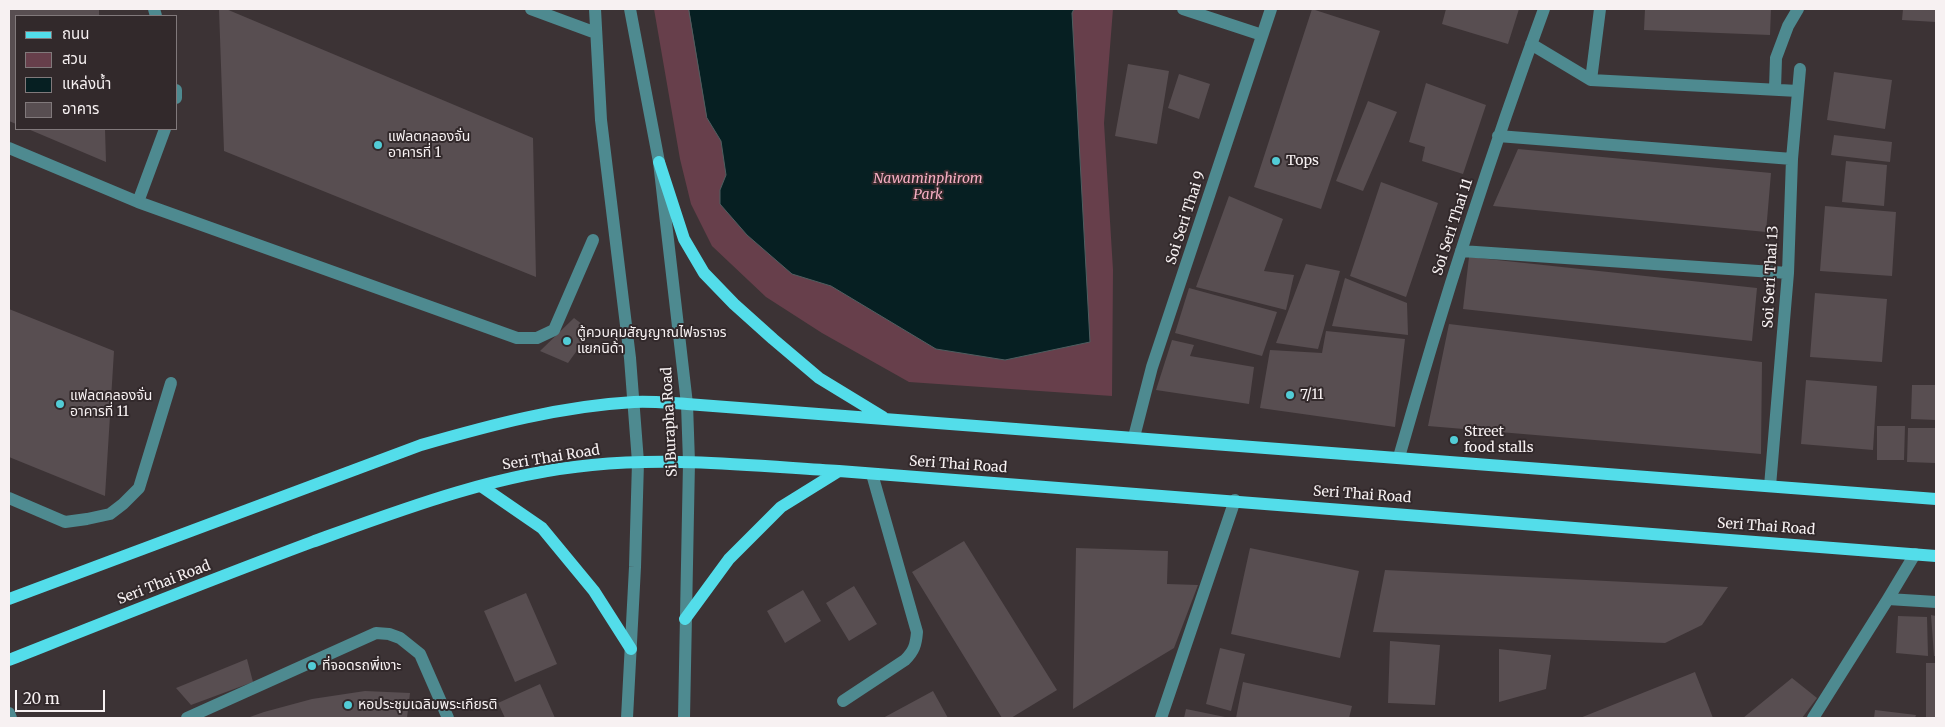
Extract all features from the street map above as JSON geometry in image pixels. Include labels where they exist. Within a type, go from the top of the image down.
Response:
[{"type":"main road","points":[[659,162],[684,239],[704,273],[760,328],[819,378],[885,419]]},
{"type":"main road","points":[[9,599],[421,445],[492,424],[574,408],[635,402],[687,404],[1134,437],[1936,499]]},
{"type":"main road","name":"Seri Thai Road","points":[[9,660],[262,560],[423,503],[535,473],[590,465],[638,462],[689,462],[839,471],[1235,500],[1936,556]]},
{"type":"main road","points":[[685,619],[729,559],[781,507],[839,471]]},
{"type":"main road","points":[[481,486],[542,528],[594,591],[631,649]]},
{"type":"street","points":[[531,9],[596,33]]},
{"type":"street","points":[[595,9],[601,120],[635,402],[638,462],[627,718]]},
{"type":"street","name":"Si Burapha Road","points":[[630,9],[659,162],[687,404],[689,462],[684,718]]},
{"type":"street","points":[[1184,9],[1262,35]]},
{"type":"street","name":"Soi Seri Thai 9","points":[[1134,437],[1152,367],[1271,9]]},
{"type":"street","name":"Soi Seri Thai 11","points":[[1399,457],[1461,250],[1498,136],[1544,9]]},
{"type":"street","points":[[1591,80],[1600,9]]},
{"type":"street","points":[[1775,90],[1776,58],[1788,26],[1798,9]]},
{"type":"street","points":[[1531,44],[1591,80],[1798,90]]},
{"type":"street","name":"Soi Seri Thai 13","points":[[1770,486],[1788,273],[1792,159],[1800,69]]},
{"type":"street","points":[[138,202],[165,130]]},
{"type":"street","points":[[1498,136],[1792,159]]},
{"type":"street","points":[[9,148],[138,202],[517,338],[537,338],[554,330],[593,240]]},
{"type":"street","points":[[1461,250],[1788,273]]},
{"type":"street","points":[[9,498],[65,522],[110,514],[139,488],[171,383]]},
{"type":"street","points":[[843,701],[905,660],[916,644],[917,632],[872,474]]},
{"type":"street","points":[[1161,718],[1235,500]]},
{"type":"street","points":[[1813,718],[1915,554]]},
{"type":"street","points":[[1888,599],[1936,602]]},
{"type":"street","points":[[188,718],[376,633],[389,634],[400,638],[420,654],[448,718]]},
{"type":"street","points":[[9,714],[11,718]]},
{"type":"green space","name":"Nawaminphirom Park","points":[[654,9],[1113,9],[1104,123],[1113,270],[1112,396],[909,382],[822,333],[766,297],[712,246],[691,204],[680,159]]},
{"type":"water","name":"Nawaminphirom Park","points":[[689,9],[1074,9],[1072,13],[1090,342],[1005,360],[936,349],[831,286],[792,274],[747,235],[720,204],[720,190],[726,175],[721,141],[707,118]]},
{"type":"building","points":[[9,9],[99,9],[99,15],[15,15],[15,124],[9,121]]},
{"type":"building","name":"แฟลตคลองจั่น อาคารที่ 1","points":[[219,9],[226,9],[533,138],[536,277],[224,151]]},
{"type":"building","points":[[1312,9],[1380,31],[1321,209],[1254,187]]},
{"type":"building","points":[[1446,9],[1519,9],[1508,44],[1442,24]]},
{"type":"building","points":[[1645,9],[1771,9],[1770,35],[1644,30]]},
{"type":"building","points":[[1903,9],[1936,9],[1936,22],[1902,20]]},
{"type":"building","points":[[1128,64],[1169,71],[1157,144],[1115,136]]},
{"type":"building","points":[[1834,72],[1892,80],[1885,129],[1827,120]]},
{"type":"building","points":[[1179,74],[1210,84],[1199,119],[1168,108]]},
{"type":"building","points":[[1426,83],[1486,105],[1463,174],[1422,161],[1425,147],[1409,142]]},
{"type":"building","points":[[1368,101],[1397,112],[1363,191],[1336,181]]},
{"type":"building","points":[[30,130],[105,130],[106,162]]},
{"type":"building","points":[[1834,135],[1892,142],[1890,162],[1831,155]]},
{"type":"building","points":[[1518,149],[1771,173],[1766,232],[1493,206]]},
{"type":"building","points":[[1846,161],[1887,165],[1884,206],[1842,202]]},
{"type":"building","points":[[1381,182],[1438,203],[1406,297],[1350,276]]},
{"type":"building","points":[[1229,196],[1283,219],[1264,271],[1294,275],[1286,310],[1196,287]]},
{"type":"building","points":[[1825,206],[1896,212],[1892,276],[1820,271]]},
{"type":"building","points":[[1469,257],[1757,288],[1752,341],[1463,309]]},
{"type":"building","points":[[1306,264],[1340,271],[1318,349],[1276,343]]},
{"type":"building","points":[[1345,278],[1407,303],[1408,335],[1332,326]]},
{"type":"building","points":[[1189,288],[1277,312],[1262,356],[1175,333]]},
{"type":"building","points":[[1815,293],[1887,299],[1882,362],[1810,357]]},
{"type":"building","name":"แฟลตคลองจั่น อาคารที่ 11","points":[[9,309],[114,351],[105,496],[9,457]]},
{"type":"building","name":"ตู้ควบคุมสัญญาณไฟจราจร แยกนิด้า","points":[[574,318],[591,331],[568,363],[540,351]]},
{"type":"building","points":[[1449,324],[1762,362],[1761,454],[1428,426]]},
{"type":"building","points":[[1326,331],[1405,339],[1395,427],[1260,408],[1270,350],[1322,353]]},
{"type":"building","points":[[1172,340],[1194,345],[1190,356],[1254,367],[1249,404],[1156,390]]},
{"type":"building","points":[[1806,380],[1877,386],[1873,450],[1801,444]]},
{"type":"building","points":[[1912,385],[1936,385],[1936,420],[1911,419]]},
{"type":"building","points":[[1877,426],[1905,426],[1904,460],[1877,460]]},
{"type":"building","points":[[1908,428],[1936,428],[1935,463],[1907,462]]},
{"type":"building","points":[[964,541],[1057,690],[1011,718],[1002,718],[912,572]]},
{"type":"building","points":[[1076,548],[1168,551],[1167,584],[1198,585],[1174,648],[1073,709]]},
{"type":"building","points":[[1250,548],[1359,571],[1340,658],[1231,634]]},
{"type":"building","points":[[1385,570],[1728,587],[1702,625],[1665,643],[1373,632]]},
{"type":"building","points":[[854,586],[877,624],[849,641],[826,603]]},
{"type":"building","points":[[803,590],[821,621],[785,643],[767,611]]},
{"type":"building","points":[[526,593],[557,664],[515,682],[484,611]]},
{"type":"building","points":[[1931,615],[1936,616],[1936,656],[1934,656]]},
{"type":"building","points":[[1898,616],[1927,617],[1928,656],[1896,653]]},
{"type":"building","points":[[1390,641],[1440,645],[1435,705],[1388,703]]},
{"type":"building","points":[[1220,648],[1245,654],[1231,711],[1206,704]]},
{"type":"building","points":[[1499,649],[1551,655],[1546,689],[1499,702]]},
{"type":"building","points":[[247,659],[253,682],[191,705],[176,688]]},
{"type":"building","points":[[1926,663],[1936,663],[1936,718],[1926,718]]},
{"type":"building","points":[[1695,672],[1713,718],[1580,718]]},
{"type":"building","points":[[1792,678],[1817,698],[1802,718],[1743,718]]},
{"type":"building","points":[[1243,682],[1352,706],[1349,718],[1236,718]]},
{"type":"building","points":[[540,684],[555,718],[505,718],[498,703]]},
{"type":"building","name":"หอประชุมเฉลิมพระเกียรติ","points":[[365,691],[410,693],[407,718],[247,718],[312,699]]},
{"type":"building","points":[[933,691],[948,718],[883,718]]},
{"type":"building","points":[[1186,709],[1225,717],[1225,718],[1184,718]]},
{"type":"building","points":[[1875,710],[1916,715],[1915,718],[1874,718]]},
{"type":"place","name":"แฟลตคลองจั่น อาคารที่ 1","points":[[378,145]]},
{"type":"place","name":"Tops","points":[[1276,161]]},
{"type":"place","name":"ตู้ควบคุมสัญญาณไฟจราจร แยกนิด้า","points":[[567,341]]},
{"type":"place","name":"7/11","points":[[1290,395]]},
{"type":"place","name":"แฟลตคลองจั่น อาคารที่ 11","points":[[60,404]]},
{"type":"place","name":"Street food stalls","points":[[1454,440]]},
{"type":"place","name":"ที่จอดรถพี่เงาะ","points":[[312,666]]},
{"type":"place","name":"หอประชุมเฉลิมพระเกียรติ","points":[[348,705]]}]
